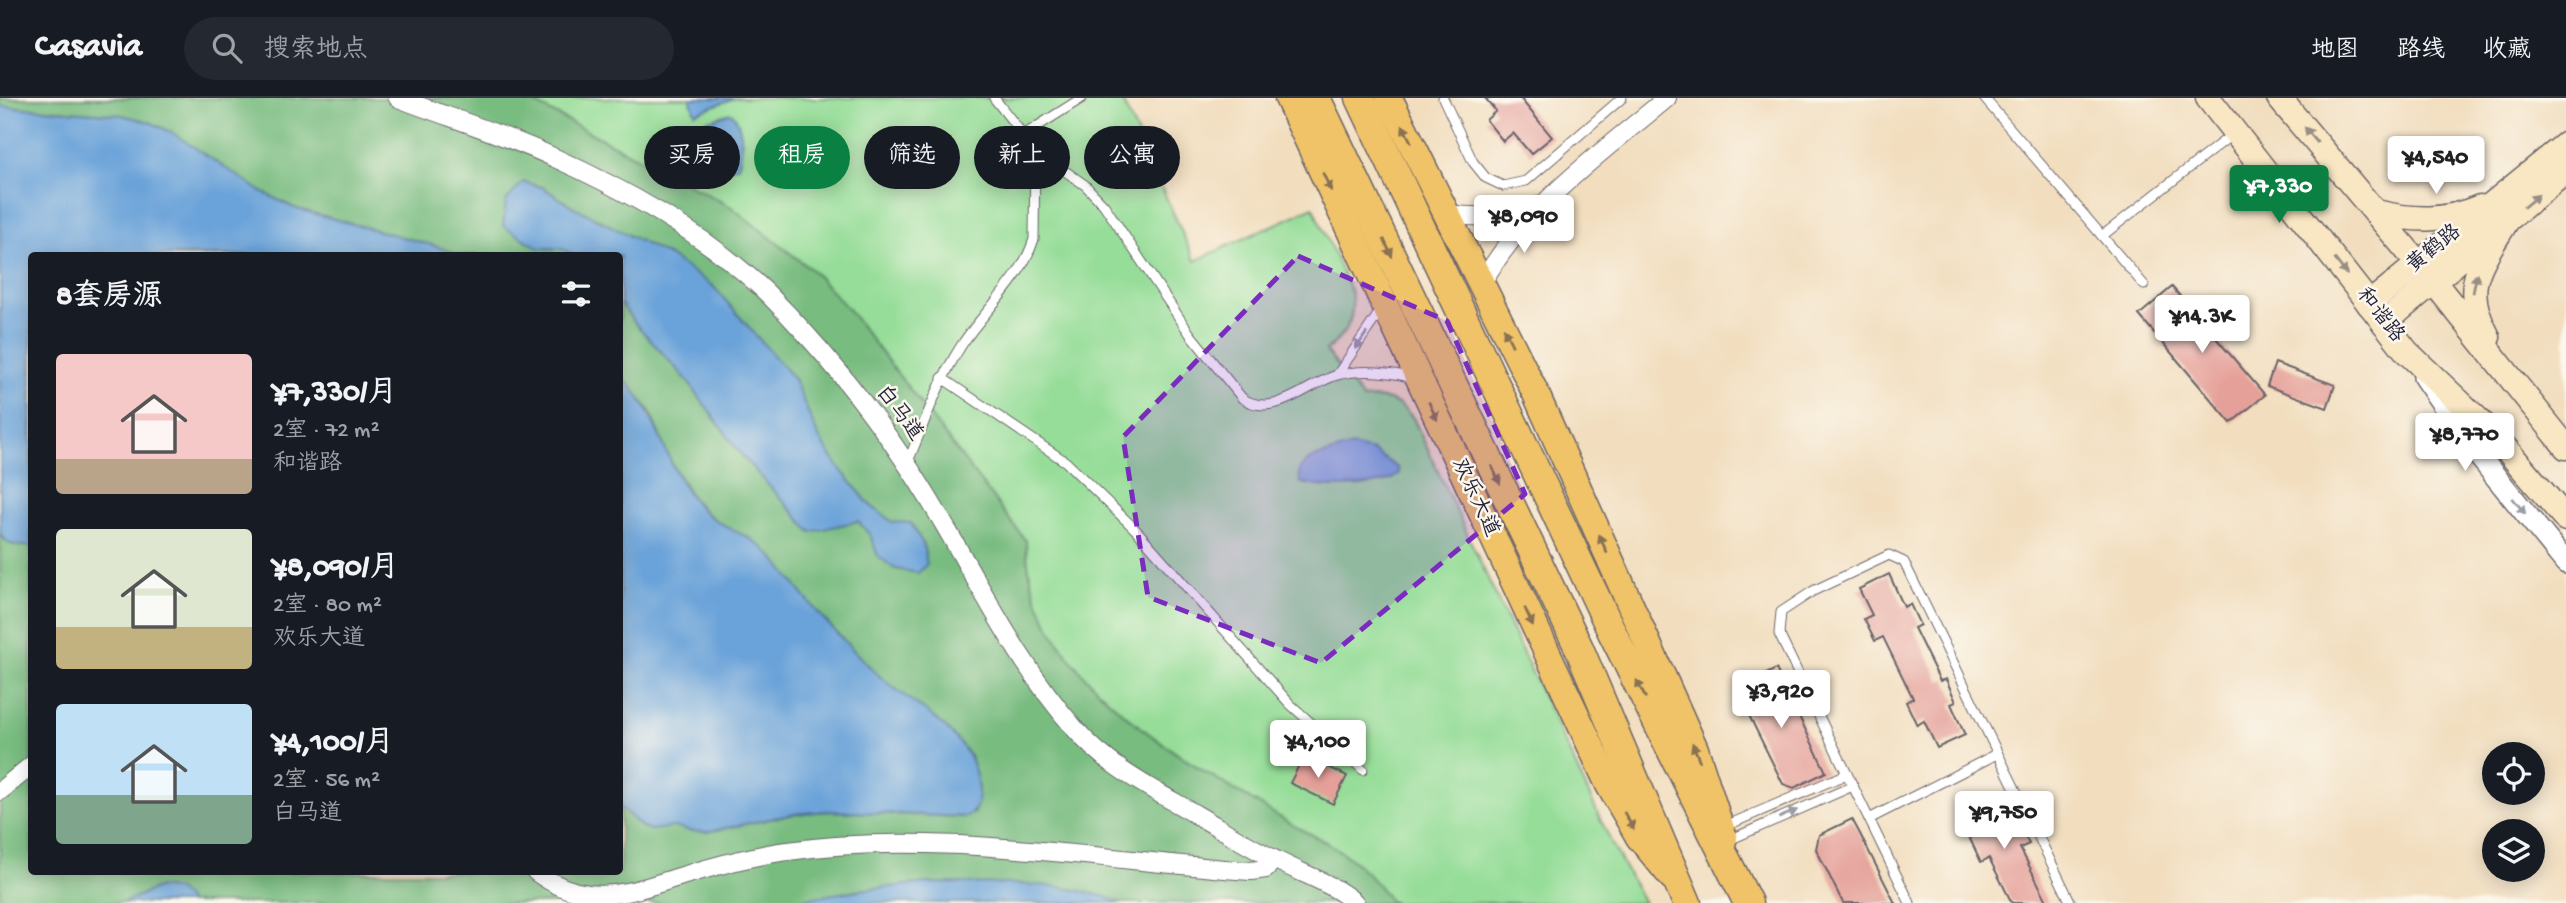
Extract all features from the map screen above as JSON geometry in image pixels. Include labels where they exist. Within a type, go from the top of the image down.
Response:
[{"type":"highway","name":"欢乐大道","points":[[1315,98],[1579,648],[1683,894]]},
{"type":"highway","points":[[1360,98],[1612,632],[1725,844],[1748,903]]},
{"type":"main road","name":"欢乐大道","points":[[1289,98],[1609,785],[1639,837],[1683,894]]},
{"type":"main road","points":[[1389,98],[1535,392],[1695,749],[1725,844]]},
{"type":"main road","name":"和谐路","points":[[2208,98],[2407,352],[2494,435],[2566,519]]},
{"type":"main road","points":[[2279,98],[2426,272],[2566,446]]},
{"type":"main road","name":"黄鹤路","points":[[2502,211],[2566,144]]},
{"type":"main road","name":"黄鹤路","points":[[2377,314],[2502,211],[2566,171]]},
{"type":"main road","points":[[2376,212],[2416,220],[2468,212],[2502,211],[2474,282],[2473,298],[2496,350],[2560,429],[2566,446]]},
{"type":"street","name":"白马道","points":[[398,98],[552,156],[646,205],[707,245],[747,276],[784,312],[863,404],[907,464],[1033,674],[1095,750],[1122,772],[1273,859],[1333,887],[1355,903]]},
{"type":"street","points":[[1482,283],[1503,251],[1539,206],[1667,98]]},
{"type":"street","points":[[1448,214],[1483,218],[1539,206]]},
{"type":"street","points":[[2407,352],[2473,450],[2566,562]]},
{"type":"street","points":[[0,791],[28,768]]},
{"type":"street","points":[[540,875],[569,890],[602,895],[637,889],[751,857],[826,846],[886,843],[996,848],[1251,872],[1266,869],[1273,859]]},
{"type":"lane","points":[[994,98],[1015,126]]},
{"type":"lane","points":[[1038,126],[1082,98]]},
{"type":"lane","points":[[1443,98],[1473,162],[1486,178],[1503,186],[1525,181],[1622,98]]},
{"type":"lane","points":[[1984,98],[2144,285]]},
{"type":"lane","points":[[2102,236],[2235,132]]},
{"type":"lane","points":[[1070,174],[1085,185],[1104,205],[1190,334],[1242,398],[1254,405],[1272,404],[1337,375],[1395,373],[1419,380]]},
{"type":"lane","points":[[907,464],[942,378],[962,344],[1024,265],[1034,239],[1035,189]]},
{"type":"lane","points":[[1337,375],[1384,305]]},
{"type":"lane","points":[[942,378],[1066,462],[1138,532],[1290,704],[1363,770]]},
{"type":"lane","points":[[1910,903],[1779,634],[1781,612],[1813,591],[1889,555],[1904,562],[2071,903]]},
{"type":"lane","points":[[1869,818],[1997,754]]},
{"type":"lane","points":[[1725,844],[1847,774]]},
{"type":"lane","points":[[1725,844],[1853,786]]},
{"type":"highlighted area","points":[[1298,256],[1447,321],[1525,494],[1321,663],[1148,597],[1123,437]]},
{"type":"green space","points":[[0,98],[1121,98],[1134,126],[1084,126],[1084,189],[1162,189],[1195,261],[1313,207],[1351,292],[1352,302],[1348,325],[1326,351],[1363,399],[1379,398],[1391,401],[1403,407],[1413,418],[1612,844],[1644,903],[0,903]]},
{"type":"green space","points":[[0,98],[521,98],[644,161],[644,189],[698,189],[730,206],[813,271],[848,309],[1026,541],[1034,592],[1055,637],[1086,678],[1124,714],[1166,746],[1211,776],[1350,858],[1390,901],[1396,903],[1121,903],[1082,892],[1033,886],[928,883],[859,890],[779,903],[190,903],[186,898],[159,887],[122,903],[0,903],[0,533],[9,543],[28,546],[28,875],[623,875],[623,810],[642,827],[675,827],[707,832],[794,814],[827,811],[964,817],[974,813],[971,757],[959,742],[878,675],[837,635],[751,539],[720,525],[693,499],[670,461],[650,411],[623,379],[623,306],[686,379],[743,457],[811,531],[858,521],[870,535],[878,556],[892,522],[870,505],[840,469],[818,436],[794,379],[669,256],[570,205],[542,187],[539,248],[562,249],[568,252],[451,252],[294,208],[262,192],[150,122],[122,115],[0,106]]},
{"type":"water","points":[[690,98],[735,98],[695,113]]},
{"type":"water","points":[[0,106],[122,115],[150,122],[171,132],[262,192],[294,208],[451,252],[28,252],[28,546],[13,545],[0,533]]},
{"type":"water","points":[[730,113],[739,126],[699,126],[699,123]]},
{"type":"water","points":[[740,129],[741,132],[740,160]]},
{"type":"water","points":[[523,182],[542,187],[570,205],[669,256],[713,286],[794,379],[818,436],[840,469],[870,505],[892,522],[911,523],[923,544],[927,564],[918,573],[895,569],[878,556],[870,535],[858,521],[811,532],[743,457],[686,379],[623,306],[623,252],[568,252],[562,249],[539,248],[503,226],[506,201]]},
{"type":"water","points":[[623,378],[643,404],[684,487],[695,502],[713,519],[751,539],[769,553],[825,620],[875,672],[955,737],[967,753],[975,771],[978,792],[976,807],[965,817],[827,811],[794,814],[707,832],[675,827],[650,830],[642,827],[623,810]]},
{"type":"water","points":[[1352,446],[1373,451],[1398,468],[1399,474],[1380,483],[1351,487],[1309,485],[1300,482],[1299,470],[1310,459]]},
{"type":"water","points":[[928,883],[1051,886],[1098,895],[1121,903],[779,903],[859,890]]},
{"type":"water","points":[[159,887],[178,890],[190,903],[122,903]]},
{"type":"building","points":[[1485,98],[1520,98],[1552,137],[1531,154],[1513,133],[1503,141],[1486,120],[1496,111]]},
{"type":"building","points":[[2172,287],[2265,395],[2231,423],[2139,315]]},
{"type":"building","points":[[2275,363],[2335,385],[2327,408],[2267,386]]},
{"type":"building","points":[[1889,574],[1904,607],[1910,604],[1920,625],[1914,628],[1940,681],[1946,679],[1956,702],[1951,704],[1965,735],[1937,748],[1924,721],[1917,725],[1906,702],[1913,698],[1883,637],[1875,641],[1864,619],[1872,615],[1859,589]]},
{"type":"building","points":[[1776,669],[1826,772],[1794,788],[1783,784],[1736,689]]},
{"type":"building","points":[[1304,755],[1347,776],[1333,804],[1290,783]]},
{"type":"building","points":[[1995,795],[2010,826],[2018,822],[2029,844],[2020,848],[2048,903],[2012,903],[1989,858],[1981,862],[1969,837],[1977,833],[1966,810]]},
{"type":"building","points":[[1852,819],[1895,903],[1843,903],[1816,849],[1819,835]]}]
